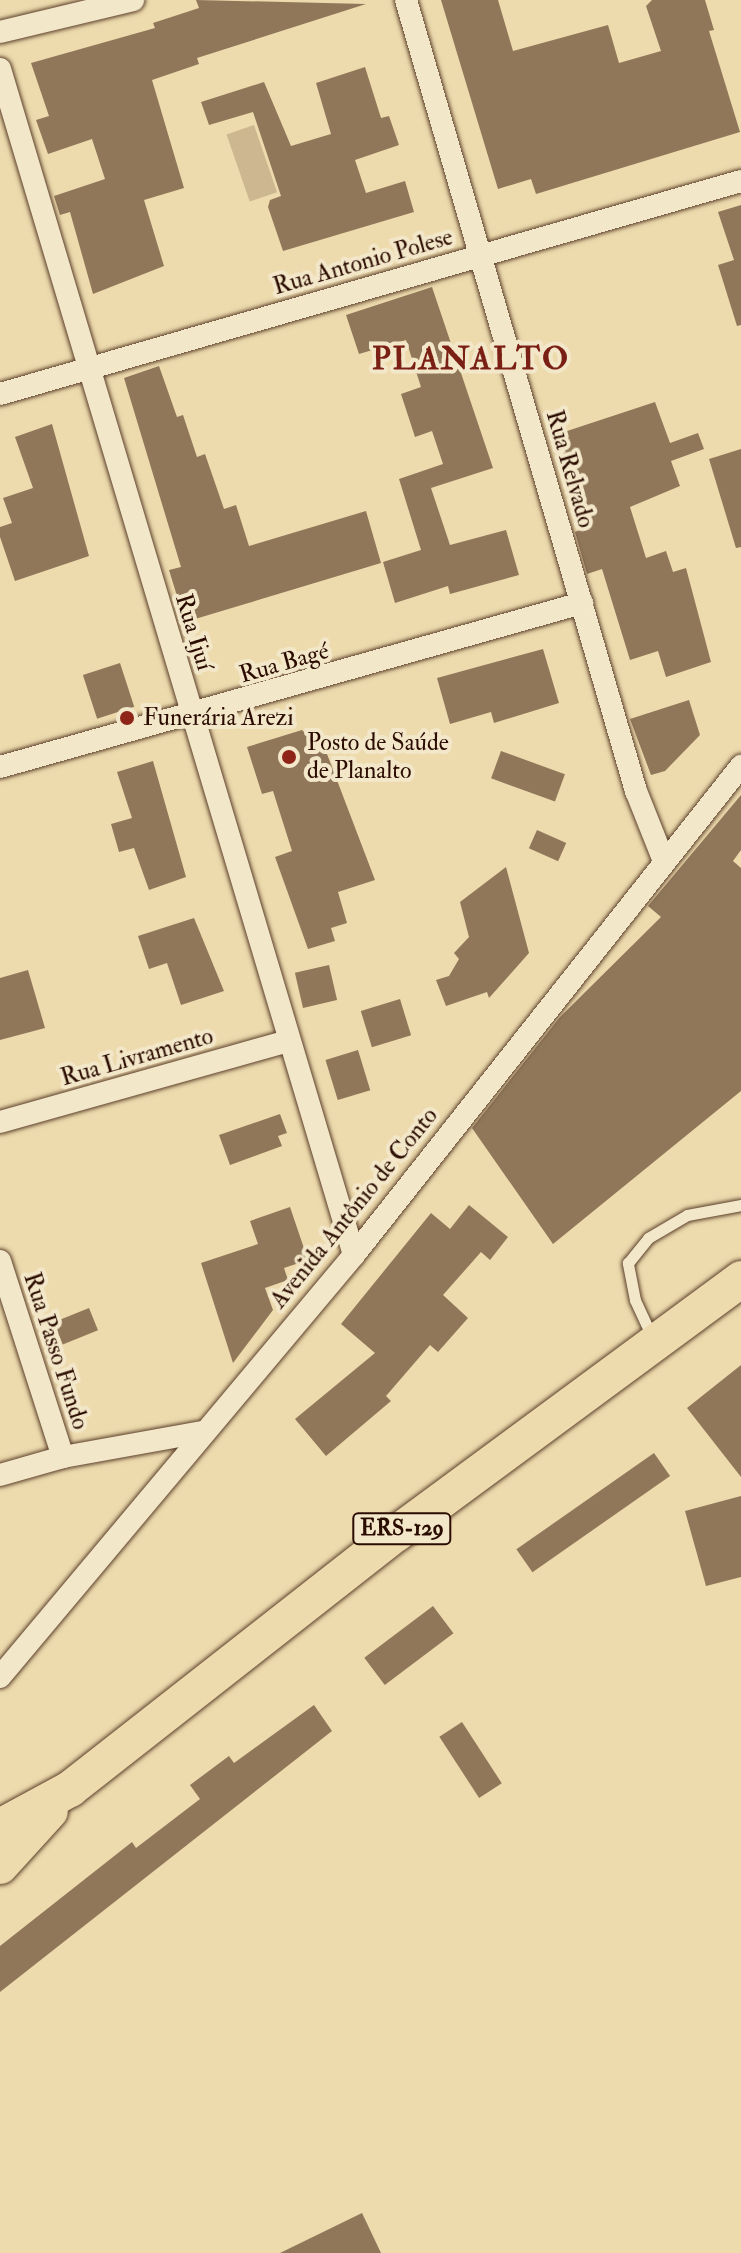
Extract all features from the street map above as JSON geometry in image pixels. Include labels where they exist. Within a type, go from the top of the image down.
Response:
[{"type":"main road","name":"ERS-129","points":[[0,1827],[70,1789],[397,1533],[741,1279]]},
{"type":"main road","name":"ERS-129","points":[[0,1866],[70,1789]]},
{"type":"street","points":[[0,32],[133,0]]},
{"type":"street","name":"Rua Relvado","points":[[406,0],[636,791],[663,859]]},
{"type":"street","name":"Rua Ijuí","points":[[0,69],[354,1255]]},
{"type":"street","name":"Rua Antonio Polese","points":[[0,394],[741,181]]},
{"type":"street","name":"Rua Bagé","points":[[0,767],[192,717],[582,603]]},
{"type":"street","name":"Avenida Antônio de Conto","points":[[0,1677],[202,1432],[354,1255],[663,859],[741,766]]},
{"type":"street","name":"Rua Livramento","points":[[0,1122],[288,1041]]},
{"type":"street","name":"Rua Passo Fundo","points":[[0,1261],[63,1457]]},
{"type":"street","points":[[0,1475],[63,1457],[202,1432]]},
{"type":"street","points":[[0,1808],[70,1789]]},
{"type":"lane","points":[[655,1343],[635,1300],[628,1263],[648,1238],[687,1215],[741,1205]]},
{"type":"shaded area","points":[[254,125],[277,192],[250,202],[227,134]]},
{"type":"building","points":[[196,0],[366,4],[197,58],[199,64],[152,80],[184,188],[144,200],[164,266],[93,294],[70,212],[60,215],[54,196],[105,179],[92,139],[48,154],[36,120],[49,116],[31,63],[155,28],[153,23],[199,8]]},
{"type":"building","points":[[441,0],[498,0],[513,51],[608,25],[619,63],[661,51],[646,6],[652,0],[705,0],[714,30],[709,31],[740,132],[536,194],[531,179],[498,189]]},
{"type":"building","points":[[365,67],[381,118],[389,116],[399,145],[355,160],[366,193],[405,181],[414,212],[283,251],[268,207],[270,200],[281,196],[253,112],[209,125],[201,102],[264,82],[291,146],[331,134],[316,83]]},
{"type":"building","points":[[741,205],[741,325],[737,326],[718,265],[734,260],[718,212]]},
{"type":"building","points":[[432,287],[493,468],[431,488],[450,545],[506,530],[519,575],[450,594],[448,586],[395,603],[383,562],[421,550],[399,479],[443,464],[432,431],[415,437],[401,394],[421,387],[406,340],[359,354],[346,315]]},
{"type":"building","points":[[159,366],[177,417],[183,415],[197,457],[205,454],[224,509],[236,505],[249,546],[366,511],[381,563],[185,622],[169,570],[181,567],[124,378]]},
{"type":"building","points":[[655,402],[670,443],[698,433],[704,449],[671,461],[680,486],[630,507],[646,558],[666,551],[673,572],[686,568],[711,662],[666,677],[658,651],[630,660],[602,569],[587,574],[575,532],[585,528],[558,434]]},
{"type":"building","points":[[52,424],[89,556],[15,581],[0,537],[0,527],[12,523],[3,498],[33,488],[15,437]]},
{"type":"building","points":[[741,449],[741,547],[736,548],[709,459]]},
{"type":"building","points":[[543,649],[559,703],[494,723],[491,712],[450,724],[437,678]]},
{"type":"building","points":[[120,663],[134,707],[97,719],[83,675]]},
{"type":"building","points":[[689,700],[700,735],[665,771],[651,775],[630,719]]},
{"type":"building","points":[[302,730],[308,736],[319,733],[375,880],[338,892],[347,923],[331,928],[335,941],[308,949],[275,857],[292,851],[273,791],[262,794],[247,747]]},
{"type":"building","points":[[501,751],[565,774],[555,802],[491,778]]},
{"type":"building","points":[[153,761],[186,877],[149,890],[134,848],[119,852],[111,824],[132,818],[117,772]]},
{"type":"building","points":[[741,795],[741,850],[733,861],[741,868],[741,1091],[553,1244],[472,1128],[560,1017],[661,917],[648,906]]},
{"type":"building","points":[[537,830],[566,843],[558,861],[529,848]]},
{"type":"building","points":[[506,867],[529,953],[489,998],[487,992],[446,1006],[436,980],[449,976],[459,959],[454,953],[469,937],[460,902]]},
{"type":"building","points":[[194,918],[224,991],[181,1005],[167,963],[149,969],[138,936]]},
{"type":"building","points":[[329,965],[337,1000],[303,1008],[295,973]]},
{"type":"building","points":[[28,970],[45,1028],[0,1040],[0,978]]},
{"type":"building","points":[[400,999],[411,1035],[372,1047],[361,1011]]},
{"type":"building","points":[[358,1050],[370,1090],[338,1100],[325,1060]]},
{"type":"building","points":[[280,1114],[287,1133],[278,1136],[282,1146],[230,1165],[219,1135]]},
{"type":"building","points":[[469,1205],[508,1237],[490,1260],[481,1252],[443,1295],[468,1318],[438,1352],[430,1345],[386,1396],[391,1401],[326,1456],[295,1419],[375,1353],[341,1324],[431,1213],[450,1229]]},
{"type":"building","points":[[290,1207],[308,1260],[284,1268],[288,1280],[265,1288],[273,1310],[233,1363],[201,1263],[258,1244],[250,1221]]},
{"type":"building","points":[[89,1308],[98,1330],[63,1344],[54,1322]]},
{"type":"building","points":[[741,1365],[741,1477],[687,1408]]},
{"type":"building","points":[[654,1453],[670,1476],[532,1572],[516,1549]]},
{"type":"building","points":[[741,1496],[741,1577],[706,1586],[685,1511]]},
{"type":"building","points":[[433,1606],[453,1633],[385,1685],[364,1658]]},
{"type":"building","points":[[314,1705],[332,1731],[0,1992],[0,1946],[132,1842],[136,1848],[200,1799],[190,1785],[229,1756],[234,1763]]},
{"type":"building","points":[[462,1722],[502,1783],[479,1798],[439,1737]]},
{"type":"building","points":[[362,2213],[381,2253],[280,2253]]},
{"type":"place","name":"Funerária Arezi","points":[[127,718]]},
{"type":"place","name":"Posto de Saúde de Planalto","points":[[289,757]]},
{"type":"district","name":"PLANALTO","points":[[471,359]]}]
